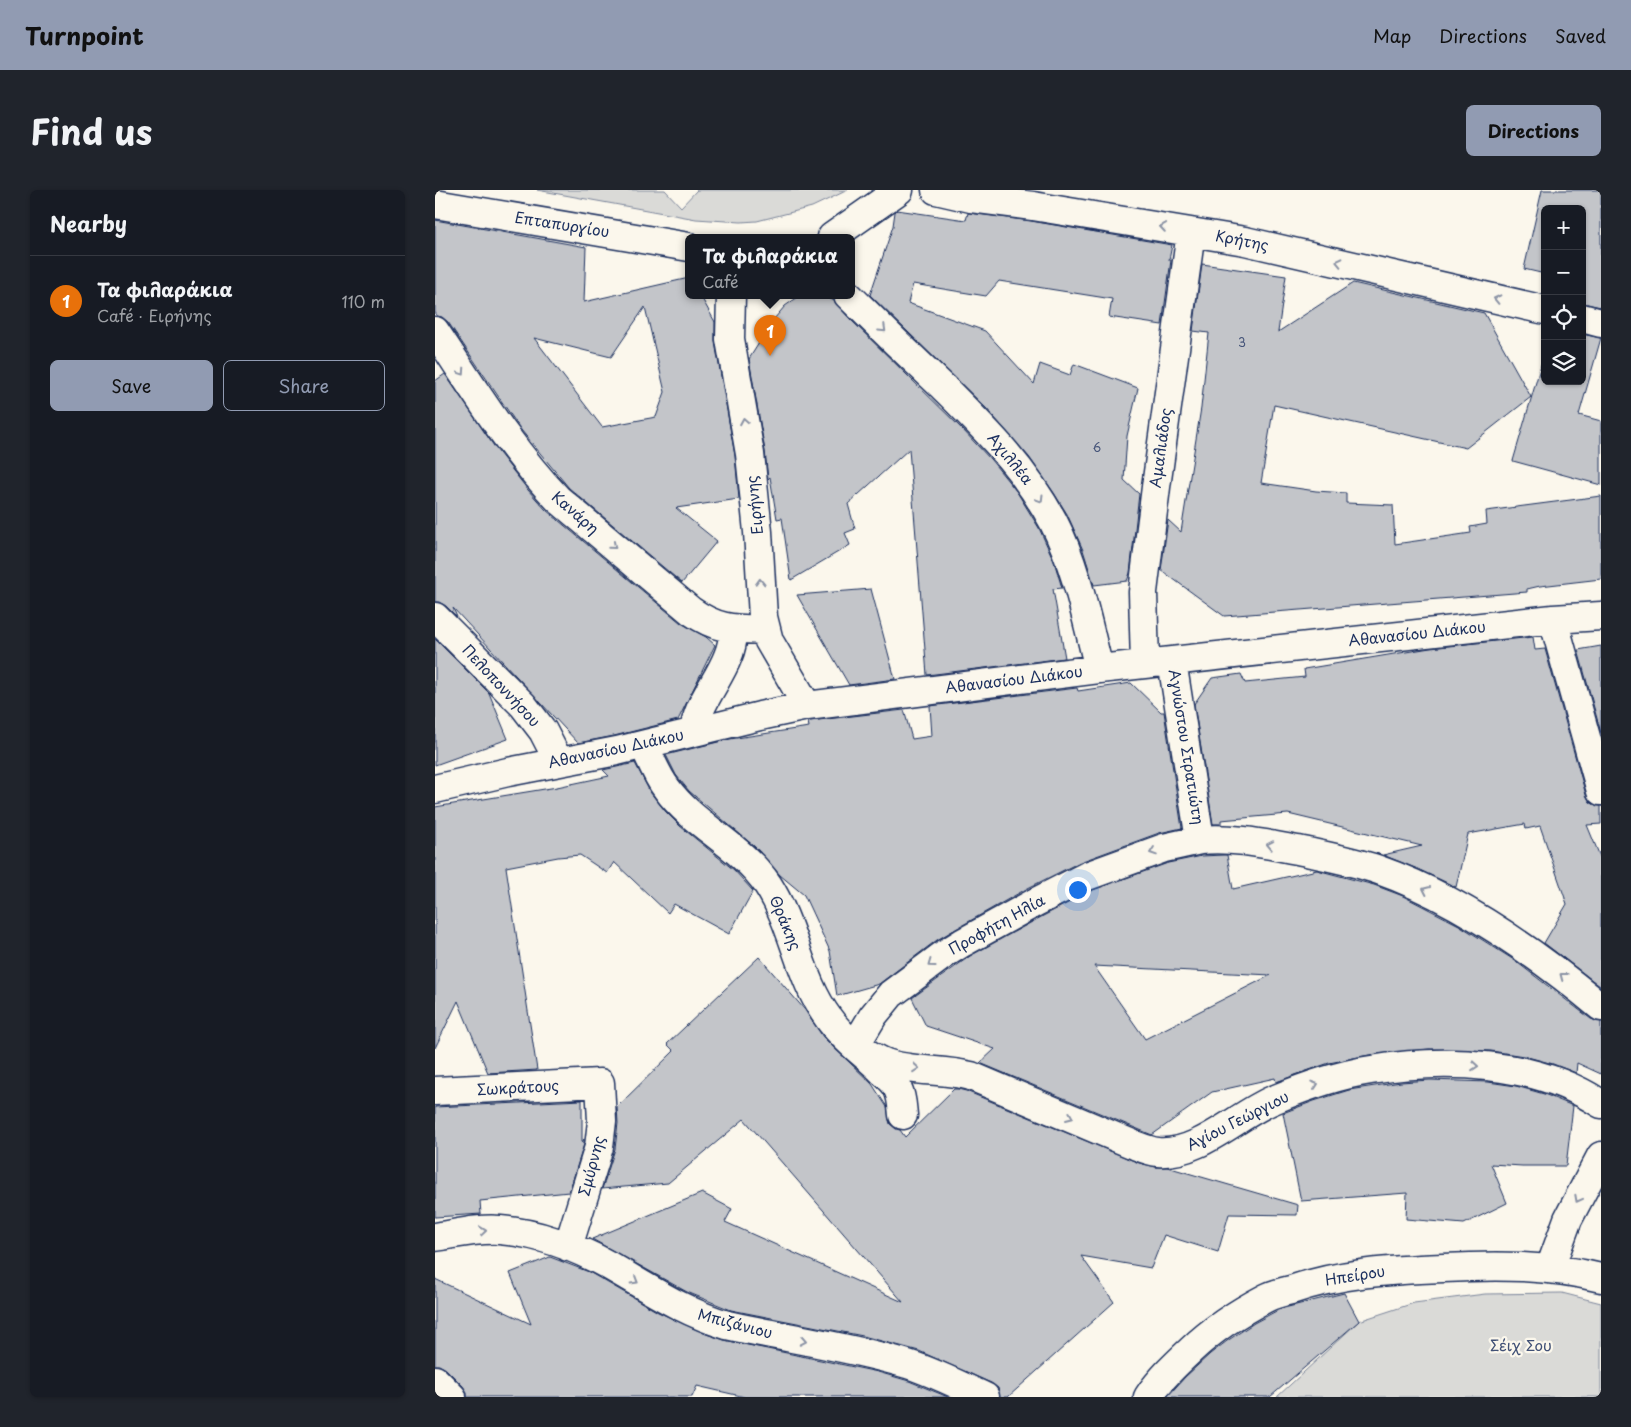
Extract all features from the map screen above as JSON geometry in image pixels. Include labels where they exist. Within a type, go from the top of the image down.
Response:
[{"type":"street","points":[[836,234],[899,190]]},
{"type":"street","name":"Κρήτης","points":[[937,190],[971,198],[1245,240],[1541,309]]},
{"type":"street","name":"Επταπυργίου","points":[[435,204],[685,245]]},
{"type":"street","name":"Αμαλιάδος","points":[[1145,664],[1143,592],[1155,487],[1191,232]]},
{"type":"street","name":"Ειρήνης","points":[[731,299],[730,339],[750,454],[758,532],[761,602],[766,630],[776,653],[807,706]]},
{"type":"street","name":"Αχιλλέα","points":[[852,299],[987,431],[1030,482],[1054,523],[1063,545],[1077,584],[1099,669]]},
{"type":"street","points":[[1586,319],[1601,323]]},
{"type":"street","name":"Κανάρη","points":[[435,331],[517,452],[558,500],[704,620],[715,625],[733,629],[766,630]]},
{"type":"street","name":"Αθανασίου Διάκου","points":[[435,789],[644,745],[807,706],[1099,669],[1601,616]]},
{"type":"street","name":"Πελοποννήσου","points":[[435,617],[523,705],[543,731],[559,762]]},
{"type":"street","points":[[1553,620],[1601,791]]},
{"type":"street","points":[[694,732],[698,712],[728,657],[733,629]]},
{"type":"street","name":"Αγνώστου Στρατιώτη","points":[[1172,661],[1200,840],[1227,839],[1263,843],[1380,870],[1447,901],[1497,930],[1552,968],[1601,1007]]},
{"type":"street","name":"Θράκης","points":[[644,745],[667,790],[689,812],[741,854],[767,884],[780,908],[818,1003],[839,1031],[893,1082],[901,1095],[903,1115]]},
{"type":"street","name":"Προφήτη Ηλία","points":[[855,1046],[873,1016],[891,994],[938,959],[962,944],[1036,902],[1087,876],[1164,848],[1200,840]]},
{"type":"street","name":"Αγίου Γεώργιου","points":[[855,1046],[884,1062],[897,1066],[952,1072],[981,1079],[1132,1144],[1157,1152],[1178,1150],[1194,1145],[1271,1101],[1315,1084],[1370,1070],[1415,1064],[1476,1066],[1531,1074],[1573,1087],[1601,1104]]},
{"type":"street","name":"Σωκράτους","points":[[435,1092],[600,1084]]},
{"type":"street","name":"Σμύρνης","points":[[568,1246],[599,1147],[602,1120],[600,1084]]},
{"type":"street","points":[[1550,1268],[1568,1219],[1601,1156]]},
{"type":"street","name":"Μπιζάνιου","points":[[435,1237],[500,1230],[550,1240],[607,1264],[676,1305],[707,1318],[735,1327],[856,1351],[905,1364],[985,1397]]},
{"type":"street","name":"Ηπείρου","points":[[1148,1397],[1174,1366],[1202,1340],[1235,1316],[1267,1297],[1339,1276],[1379,1271],[1469,1266],[1516,1266],[1550,1268],[1601,1278]]},
{"type":"street","points":[[435,1380],[452,1397]]},
{"type":"green space","points":[[537,190],[665,190],[681,207],[697,190],[848,190],[812,207],[757,221],[741,222],[696,219]]},
{"type":"green space","name":"Σέιχ Σου","points":[[1562,1293],[1601,1303],[1601,1397],[1277,1397],[1359,1321],[1414,1303],[1485,1294]]},
{"type":"building","points":[[1542,190],[1601,190],[1601,307],[1586,304],[1586,205],[1541,205],[1541,273],[1524,269]]},
{"type":"building","points":[[897,210],[966,220],[968,213],[1031,221],[1172,245],[1162,325],[1109,317],[1112,299],[999,281],[986,296],[913,284],[908,303],[985,331],[1034,384],[1040,364],[1070,375],[1074,364],[1138,388],[1127,436],[1124,480],[1139,494],[1130,573],[1127,581],[1094,585],[1083,550],[1067,514],[1029,457],[986,408],[870,295]]},
{"type":"building","points":[[435,220],[586,247],[584,302],[685,279],[685,299],[702,299],[715,322],[715,342],[735,456],[739,499],[676,508],[717,541],[682,583],[569,488],[521,430],[448,322],[442,317],[437,316],[435,312]],"holes":[[[645,307],[665,392],[656,417],[602,427],[534,338],[611,357]]]},
{"type":"building","points":[[1202,264],[1286,276],[1278,332],[1353,283],[1484,313],[1531,397],[1466,448],[1274,405],[1261,483],[1316,491],[1346,493],[1346,503],[1393,505],[1395,544],[1471,533],[1470,527],[1487,524],[1486,511],[1601,496],[1601,579],[1540,586],[1527,589],[1527,592],[1224,616],[1161,570],[1168,520],[1181,532],[1201,408],[1209,333],[1193,331]]},
{"type":"building","points":[[795,299],[830,299],[834,301],[963,430],[1017,492],[1039,528],[1054,561],[1062,588],[1053,589],[1065,658],[927,675],[909,449],[848,504],[855,529],[845,533],[850,545],[791,580],[782,518],[777,519],[770,477],[768,479],[749,359],[774,319],[785,306]]},
{"type":"building","points":[[1586,335],[1601,338],[1579,415],[1601,421],[1601,485],[1513,461],[1541,365],[1541,385],[1586,385]]},
{"type":"building","points":[[445,374],[496,449],[546,510],[681,623],[706,637],[715,645],[678,720],[578,743],[453,608],[457,617],[446,606],[435,602],[435,381]]},
{"type":"building","points":[[871,589],[895,679],[849,685],[797,595]]},
{"type":"building","points":[[1533,637],[1535,650],[1545,649],[1586,795],[1590,802],[1601,806],[1601,824],[1587,825],[1601,859],[1601,987],[1544,943],[1567,904],[1540,826],[1526,829],[1525,824],[1468,834],[1456,887],[1383,855],[1422,846],[1288,814],[1221,820],[1221,824],[1213,824],[1194,704],[1212,678],[1241,674],[1245,683],[1305,677],[1304,669],[1430,648]]},
{"type":"building","points":[[435,639],[489,693],[508,739],[435,765]]},
{"type":"building","points":[[1601,646],[1601,733],[1578,650]]},
{"type":"building","points":[[1131,683],[1161,712],[1164,712],[1182,828],[1159,833],[1080,862],[1028,888],[937,940],[879,984],[837,996],[830,951],[804,895],[780,875],[755,847],[689,791],[676,775],[666,755],[730,739],[809,727],[808,722],[810,721],[904,710],[912,739],[932,736],[930,706],[1077,688],[1078,691]]},
{"type":"building","points":[[635,763],[650,792],[666,812],[680,826],[734,870],[753,891],[729,934],[674,904],[668,913],[614,862],[607,873],[580,855],[558,857],[506,867],[537,1070],[488,1073],[458,1001],[435,1048],[435,807],[557,787],[609,776],[603,770]]},
{"type":"building","points":[[1227,855],[1233,889],[1317,870],[1374,885],[1403,896],[1459,925],[1514,960],[1591,1019],[1601,1022],[1601,1074],[1577,1063],[1576,1073],[1524,1056],[1491,1051],[1429,1049],[1369,1055],[1329,1063],[1276,1082],[1275,1078],[1212,1092],[1152,1135],[980,1063],[995,1049],[926,1026],[912,998],[970,956],[1093,890],[1168,863],[1202,856]],"holes":[[[1094,966],[1271,975],[1145,1039]]]},
{"type":"building","points":[[759,957],[805,1010],[823,1037],[872,1084],[887,1107],[890,1124],[900,1130],[905,1137],[954,1089],[958,1089],[1139,1163],[1156,1167],[1167,1167],[1298,1205],[1297,1215],[1229,1214],[1218,1252],[1164,1235],[1151,1268],[1081,1256],[1114,1302],[1008,1397],[1000,1397],[998,1388],[991,1383],[919,1351],[863,1336],[731,1310],[687,1292],[592,1239],[702,1193],[732,1209],[725,1222],[903,1302],[744,1119],[668,1183],[602,1189],[615,1149],[618,1123],[617,1107],[674,1051],[667,1044]]},
{"type":"building","points":[[1430,1080],[1488,1082],[1516,1086],[1544,1094],[1573,1106],[1566,1166],[1491,1164],[1507,1203],[1464,1224],[1406,1219],[1407,1193],[1301,1201],[1283,1113],[1349,1090],[1401,1082]]},
{"type":"building","points":[[582,1100],[582,1142],[584,1139],[584,1144],[569,1192],[480,1201],[481,1214],[435,1217],[435,1107]]},
{"type":"building","points":[[550,1257],[589,1272],[658,1312],[706,1334],[724,1340],[878,1372],[909,1381],[948,1397],[745,1397],[697,1386],[692,1397],[467,1397],[467,1392],[463,1386],[446,1369],[435,1365],[435,1279],[531,1324],[510,1273]]},
{"type":"building","points":[[1344,1293],[1359,1321],[1270,1397],[1167,1397],[1210,1354],[1254,1323],[1280,1309]]},
{"type":"place","name":"Τα φιλαράκια","points":[[770,356]]}]
